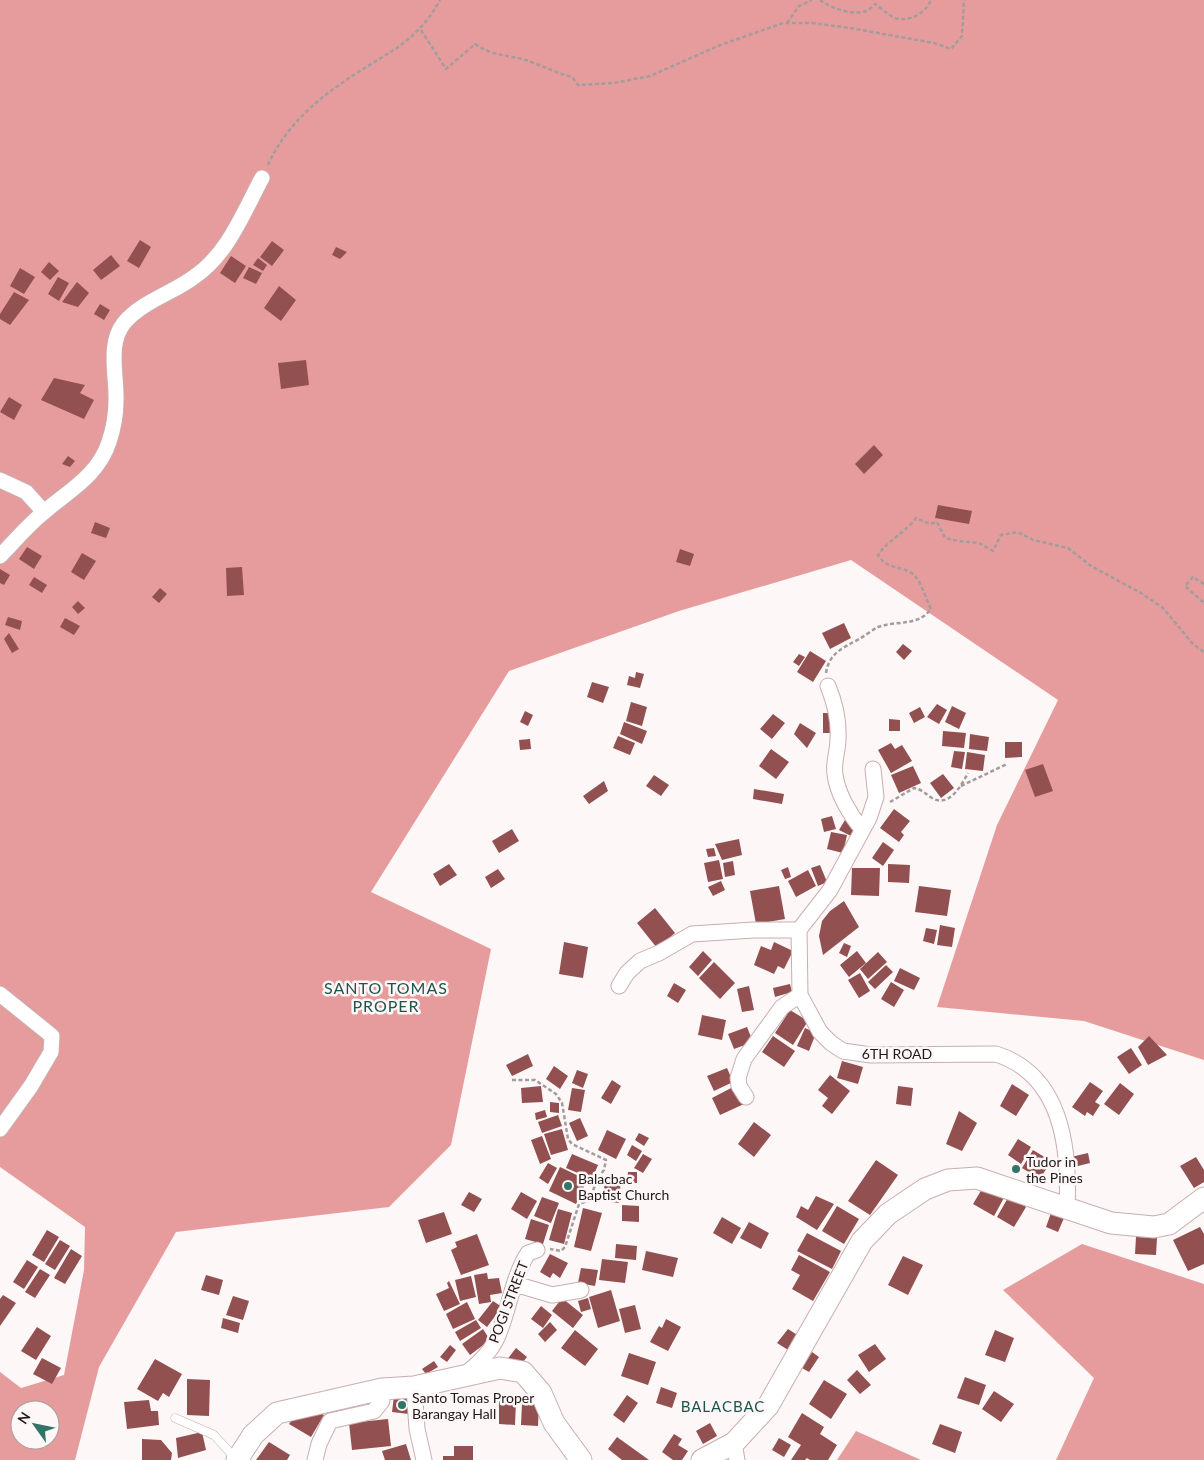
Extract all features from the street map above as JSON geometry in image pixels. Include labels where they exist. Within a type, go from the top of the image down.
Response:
[{"type":"main road","points":[[702,1460],[736,1451],[768,1406],[862,1241],[888,1214],[933,1186],[948,1180],[977,1178],[1111,1223],[1154,1227],[1169,1224],[1204,1198]]},
{"type":"main road","points":[[236,1460],[253,1434],[277,1413],[382,1389],[414,1387],[500,1368],[523,1372],[542,1393],[554,1423],[581,1460]]},
{"type":"street","points":[[0,556],[44,512],[82,482],[101,460],[109,441],[116,402],[114,370],[116,339],[124,323],[146,305],[195,277],[216,259],[235,231],[262,178]]},
{"type":"street","points":[[0,480],[26,492],[44,512]]},
{"type":"street","points":[[828,686],[835,704],[838,739],[834,773],[837,786],[854,820],[866,823]]},
{"type":"street","points":[[619,986],[627,973],[640,961],[659,953],[692,934],[754,930],[799,930],[830,890],[866,823],[876,797],[874,769]]},
{"type":"street","name":"6TH ROAD","points":[[799,930],[800,995],[820,1032],[843,1051],[871,1055],[996,1054],[1012,1059],[1029,1070],[1042,1085],[1061,1128],[1069,1172],[1066,1208]]},
{"type":"street","points":[[0,994],[52,1036],[51,1052],[32,1086],[0,1129]]},
{"type":"street","points":[[746,1097],[739,1086],[738,1078],[744,1059],[776,1013],[789,1000],[800,995]]},
{"type":"street","name":"POGI STREET","points":[[460,1378],[479,1363],[496,1340],[524,1259],[528,1254],[536,1250]]},
{"type":"street","points":[[515,1284],[552,1295],[581,1290]]},
{"type":"street","points":[[414,1387],[418,1429],[424,1460]]},
{"type":"street","points":[[315,1460],[319,1444],[330,1421],[374,1411],[382,1401],[382,1389]]},
{"type":"lane","points":[[175,1418],[214,1435],[236,1460]]},
{"type":"path","points":[[262,178],[287,132],[313,106],[341,83],[395,51],[421,30],[440,0]]},
{"type":"path","points":[[787,23],[799,6],[812,0]]},
{"type":"path","points":[[820,0],[827,5],[854,11],[866,11],[876,4],[895,18],[912,19],[931,0]]},
{"type":"path","points":[[421,30],[446,69],[475,44],[488,53],[530,62],[555,73],[572,76],[578,85],[614,83],[650,76],[718,46],[787,23],[812,23],[850,28],[934,43],[951,48],[962,36],[964,0]]},
{"type":"path","points":[[828,686],[826,672],[832,656],[845,645],[879,627],[914,622],[926,616],[931,609],[915,576],[906,570],[884,564],[878,555],[883,546],[895,540],[901,531],[910,526],[916,518],[930,524],[938,522],[945,538],[979,542],[993,551],[1001,535],[1018,532],[1033,540],[1068,548],[1091,566],[1141,593],[1163,608],[1193,644],[1204,652]]},
{"type":"path","points":[[1204,584],[1194,577],[1185,586],[1204,604]]},
{"type":"path","points":[[866,823],[894,799],[914,788],[939,801],[944,801],[960,787],[1007,764]]},
{"type":"path","points":[[960,787],[968,774]]},
{"type":"path","points":[[512,1080],[535,1080],[556,1094],[562,1103],[568,1139],[572,1144],[606,1160],[604,1170],[597,1179],[590,1200],[579,1204],[561,1251],[536,1250]]},
{"type":"shaded area","points":[[0,0],[1204,0],[1204,1060],[1084,1021],[937,1007],[997,825],[1058,700],[851,560],[679,611],[509,671],[371,892],[491,949],[451,1145],[389,1207],[176,1232],[99,1367],[75,1460],[0,1460],[0,1372],[21,1388],[64,1375],[84,1270],[85,1227],[0,1167]]},
{"type":"shaded area","points":[[1082,1244],[1204,1284],[1204,1460],[1056,1460],[1094,1378],[1003,1290]]},
{"type":"shaded area","points":[[856,1431],[921,1460],[837,1460]]},
{"type":"building","points":[[140,240],[151,247],[139,268],[127,261]]},
{"type":"building","points":[[272,241],[284,250],[272,266],[260,257]]},
{"type":"building","points":[[336,247],[347,252],[340,259],[332,255]]},
{"type":"building","points":[[111,255],[120,266],[101,280],[93,270]]},
{"type":"building","points":[[231,256],[246,266],[235,283],[220,273]]},
{"type":"building","points":[[258,258],[267,265],[263,271],[253,265]]},
{"type":"building","points":[[49,262],[59,271],[50,280],[41,272]]},
{"type":"building","points":[[249,267],[262,273],[256,284],[243,278]]},
{"type":"building","points":[[20,268],[35,277],[24,294],[10,286]]},
{"type":"building","points":[[58,277],[69,283],[59,301],[48,294]]},
{"type":"building","points":[[77,282],[89,293],[78,307],[62,302]]},
{"type":"building","points":[[279,286],[296,300],[281,321],[264,308]]},
{"type":"building","points":[[14,292],[29,300],[10,325],[0,319],[0,314]]},
{"type":"building","points":[[100,304],[110,310],[104,320],[94,314]]},
{"type":"building","points":[[306,360],[309,385],[281,389],[278,363]]},
{"type":"building","points":[[54,378],[85,385],[80,393],[94,400],[84,419],[41,400]]},
{"type":"building","points":[[9,397],[22,405],[14,420],[0,412]]},
{"type":"building","points":[[874,445],[883,455],[864,474],[855,464]]},
{"type":"building","points":[[68,456],[75,461],[70,467],[62,464]]},
{"type":"building","points":[[938,505],[972,511],[969,524],[935,518]]},
{"type":"building","points":[[95,522],[110,528],[106,538],[91,533]]},
{"type":"building","points":[[27,547],[42,556],[34,569],[19,559]]},
{"type":"building","points":[[680,549],[694,554],[690,566],[676,562]]},
{"type":"building","points":[[82,553],[96,561],[84,580],[71,572]]},
{"type":"building","points":[[242,567],[244,595],[227,596],[226,568]]},
{"type":"building","points":[[0,569],[10,575],[4,585],[0,583]]},
{"type":"building","points":[[34,577],[47,585],[42,593],[29,585]]},
{"type":"building","points":[[160,588],[167,594],[159,603],[152,597]]},
{"type":"building","points":[[78,601],[85,608],[78,614],[72,607]]},
{"type":"building","points":[[8,617],[22,621],[20,630],[5,625]]},
{"type":"building","points":[[65,618],[80,626],[74,635],[60,627]]},
{"type":"building","points":[[844,623],[851,638],[830,649],[822,633]]},
{"type":"building","points":[[9,633],[19,649],[12,653],[4,639]]},
{"type":"building","points":[[903,644],[912,651],[904,660],[896,652]]},
{"type":"building","points":[[810,651],[826,661],[813,682],[797,672]]},
{"type":"building","points":[[799,654],[805,657],[799,666],[793,662]]},
{"type":"building","points":[[636,672],[644,674],[640,688],[627,685],[629,676],[635,678]]},
{"type":"building","points":[[592,682],[609,687],[603,703],[587,697]]},
{"type":"building","points":[[631,702],[647,707],[642,726],[626,721]]},
{"type":"building","points":[[937,704],[947,710],[939,724],[927,717]]},
{"type":"building","points":[[952,706],[966,713],[959,729],[945,722]]},
{"type":"building","points":[[920,707],[925,717],[914,723],[909,713]]},
{"type":"building","points":[[525,711],[533,715],[528,726],[520,722]]},
{"type":"building","points":[[823,713],[832,713],[833,733],[823,733]]},
{"type":"building","points":[[773,714],[785,723],[772,739],[760,729]]},
{"type":"building","points":[[889,719],[900,720],[900,731],[889,731]]},
{"type":"building","points":[[624,722],[647,731],[642,744],[620,734]]},
{"type":"building","points":[[800,723],[816,733],[807,748],[794,734]]},
{"type":"building","points":[[943,731],[966,733],[964,748],[942,746]]},
{"type":"building","points":[[970,734],[989,737],[987,751],[969,749]]},
{"type":"building","points":[[618,736],[635,743],[630,755],[613,748]]},
{"type":"building","points":[[530,739],[531,749],[520,750],[519,740]]},
{"type":"building","points":[[1005,742],[1022,742],[1022,757],[1005,758]]},
{"type":"building","points":[[891,743],[895,749],[902,745],[912,761],[891,773],[878,750]]},
{"type":"building","points":[[771,749],[789,762],[776,779],[759,766]]},
{"type":"building","points":[[954,751],[965,752],[962,769],[951,767]]},
{"type":"building","points":[[967,752],[985,755],[983,771],[965,769]]},
{"type":"building","points":[[1043,764],[1053,791],[1035,797],[1025,770]]},
{"type":"building","points":[[913,766],[921,783],[899,793],[891,775]]},
{"type":"building","points":[[943,774],[954,788],[941,798],[930,783]]},
{"type":"building","points":[[654,775],[669,785],[661,796],[646,786]]},
{"type":"building","points":[[604,781],[608,791],[589,804],[583,796]]},
{"type":"building","points":[[754,789],[784,794],[782,804],[753,799]]},
{"type":"building","points":[[894,809],[910,821],[901,832],[904,835],[899,842],[880,828]]},
{"type":"building","points":[[832,816],[836,829],[824,832],[821,819]]},
{"type":"building","points":[[845,820],[857,826],[851,836],[839,830]]},
{"type":"building","points":[[512,829],[519,841],[499,853],[492,841]]},
{"type":"building","points":[[831,832],[847,835],[843,853],[827,849]]},
{"type":"building","points":[[739,839],[742,855],[722,860],[715,844]]},
{"type":"building","points":[[883,842],[894,850],[883,866],[872,858]]},
{"type":"building","points":[[714,848],[716,856],[708,857],[706,849]]},
{"type":"building","points":[[719,860],[723,879],[708,882],[704,863]]},
{"type":"building","points":[[733,861],[735,875],[725,877],[723,863]]},
{"type":"building","points":[[449,864],[457,875],[440,886],[433,874]]},
{"type":"building","points":[[888,864],[910,865],[909,883],[888,882]]},
{"type":"building","points":[[820,865],[827,882],[818,886],[811,868]]},
{"type":"building","points":[[788,867],[791,877],[785,879],[781,870]]},
{"type":"building","points":[[852,868],[880,868],[879,896],[851,895]]},
{"type":"building","points":[[498,869],[505,879],[491,888],[485,877]]},
{"type":"building","points":[[808,870],[816,886],[796,897],[788,881]]},
{"type":"building","points":[[721,881],[725,890],[713,896],[708,887]]},
{"type":"building","points":[[779,886],[785,919],[756,924],[750,891]]},
{"type":"building","points":[[919,886],[951,890],[947,916],[915,912]]},
{"type":"building","points":[[844,901],[859,927],[823,955],[819,936],[822,921],[830,911]]},
{"type":"building","points":[[655,908],[675,933],[657,948],[637,923]]},
{"type":"building","points":[[940,925],[955,928],[952,947],[937,945]]},
{"type":"building","points":[[926,928],[937,930],[934,944],[923,941]]},
{"type":"building","points":[[564,942],[588,947],[583,978],[559,974]]},
{"type":"building","points":[[774,942],[793,951],[784,969],[778,966],[774,974],[754,965],[761,946],[771,950]]},
{"type":"building","points":[[844,943],[851,946],[847,957],[839,953]]},
{"type":"building","points":[[703,951],[712,960],[698,976],[689,967]]},
{"type":"building","points":[[857,951],[866,963],[849,977],[840,965]]},
{"type":"building","points":[[878,952],[887,962],[868,979],[860,969]]},
{"type":"building","points":[[714,962],[735,983],[720,999],[699,978]]},
{"type":"building","points":[[886,965],[893,972],[875,989],[868,982]]},
{"type":"building","points":[[900,968],[920,978],[914,990],[894,981]]},
{"type":"building","points":[[860,973],[870,991],[859,998],[848,980]]},
{"type":"building","points":[[891,982],[904,990],[894,1007],[881,999]]},
{"type":"building","points":[[674,983],[686,990],[678,1003],[667,996]]},
{"type":"building","points":[[790,984],[792,992],[775,997],[773,988]]},
{"type":"building","points":[[749,986],[754,1010],[742,1012],[737,989]]},
{"type":"building","points":[[790,1010],[808,1021],[793,1045],[775,1033]]},
{"type":"building","points":[[702,1015],[726,1020],[722,1040],[698,1035]]},
{"type":"building","points":[[747,1027],[753,1042],[734,1049],[728,1034]]},
{"type":"building","points":[[805,1028],[816,1033],[809,1051],[797,1046]]},
{"type":"building","points":[[773,1036],[795,1051],[784,1067],[762,1052]]},
{"type":"building","points":[[1149,1036],[1167,1055],[1148,1065],[1138,1047]]},
{"type":"building","points":[[1131,1048],[1142,1065],[1129,1074],[1117,1057]]},
{"type":"building","points":[[528,1054],[533,1066],[512,1076],[506,1065]]},
{"type":"building","points":[[842,1061],[863,1067],[858,1084],[837,1078]]},
{"type":"building","points":[[554,1066],[568,1076],[560,1089],[546,1079]]},
{"type":"building","points":[[727,1068],[733,1082],[714,1091],[707,1076]]},
{"type":"building","points":[[577,1070],[588,1074],[583,1088],[572,1083]]},
{"type":"building","points":[[830,1075],[850,1091],[832,1114],[822,1106],[828,1098],[818,1090]]},
{"type":"building","points":[[612,1080],[621,1086],[611,1104],[601,1098]]},
{"type":"building","points":[[1090,1082],[1103,1091],[1095,1102],[1100,1105],[1093,1116],[1087,1112],[1085,1116],[1072,1107]]},
{"type":"building","points":[[1120,1083],[1134,1094],[1119,1115],[1104,1104]]},
{"type":"building","points":[[1012,1084],[1029,1095],[1016,1116],[1000,1106]]},
{"type":"building","points":[[541,1086],[543,1102],[522,1103],[521,1088]]},
{"type":"building","points":[[735,1086],[744,1104],[720,1115],[712,1098]]},
{"type":"building","points":[[898,1086],[913,1088],[911,1106],[896,1104]]},
{"type":"building","points":[[572,1088],[585,1090],[581,1112],[568,1110]]},
{"type":"building","points":[[550,1102],[559,1103],[559,1113],[550,1112]]},
{"type":"building","points":[[545,1110],[547,1117],[536,1120],[535,1113]]},
{"type":"building","points":[[959,1111],[977,1123],[962,1151],[946,1144]]},
{"type":"building","points":[[558,1115],[562,1126],[542,1133],[538,1122]]},
{"type":"building","points":[[580,1118],[588,1136],[577,1141],[569,1123]]},
{"type":"building","points":[[754,1122],[771,1135],[754,1157],[738,1144]]},
{"type":"building","points":[[562,1129],[568,1150],[551,1155],[544,1134]]},
{"type":"building","points":[[607,1130],[626,1139],[616,1159],[598,1150]]},
{"type":"building","points":[[639,1133],[649,1138],[644,1146],[635,1140]]},
{"type":"building","points":[[542,1136],[551,1159],[540,1164],[531,1140]]},
{"type":"building","points":[[1018,1139],[1031,1147],[1021,1164],[1008,1155]]},
{"type":"building","points":[[632,1145],[642,1151],[636,1161],[627,1155]]},
{"type":"building","points":[[1033,1150],[1051,1161],[1040,1179],[1022,1168]]},
{"type":"building","points":[[1088,1153],[1090,1163],[1074,1167],[1071,1157]]},
{"type":"building","points":[[572,1154],[598,1165],[592,1179],[566,1168]]},
{"type":"building","points":[[643,1154],[652,1159],[643,1173],[634,1168]]},
{"type":"building","points":[[1196,1157],[1204,1170],[1204,1182],[1194,1188],[1180,1166]]},
{"type":"building","points":[[876,1160],[898,1175],[870,1215],[848,1201]]},
{"type":"building","points":[[548,1163],[557,1168],[548,1184],[539,1178]]},
{"type":"building","name":"Balacbac Baptist Church","points":[[560,1167],[587,1180],[576,1204],[549,1191]]},
{"type":"building","points":[[628,1172],[637,1172],[637,1183],[627,1183]]},
{"type":"building","points":[[605,1178],[621,1179],[619,1203],[603,1201]]},
{"type":"building","points":[[985,1184],[1005,1196],[994,1216],[973,1204]]},
{"type":"building","points":[[469,1192],[482,1199],[474,1212],[461,1205]]},
{"type":"building","points":[[521,1192],[537,1201],[527,1219],[511,1209]]},
{"type":"building","points":[[816,1196],[834,1204],[817,1230],[796,1217],[801,1206],[808,1210]]},
{"type":"building","points":[[1009,1196],[1026,1207],[1014,1227],[997,1217]]},
{"type":"building","points":[[542,1197],[559,1203],[551,1223],[534,1216]]},
{"type":"building","points":[[622,1205],[639,1206],[639,1222],[622,1221]]},
{"type":"building","points":[[837,1206],[859,1219],[844,1244],[822,1231]]},
{"type":"building","points":[[583,1208],[602,1213],[591,1251],[574,1247]]},
{"type":"building","points":[[558,1209],[572,1213],[564,1244],[549,1240]]},
{"type":"building","points":[[444,1212],[452,1234],[426,1243],[418,1220]]},
{"type":"building","points":[[1051,1213],[1064,1218],[1058,1232],[1046,1227]]},
{"type":"building","points":[[722,1217],[741,1228],[732,1244],[713,1233]]},
{"type":"building","points":[[531,1219],[549,1225],[543,1244],[525,1239]]},
{"type":"building","points":[[749,1222],[769,1233],[761,1249],[740,1238]]},
{"type":"building","points":[[1200,1227],[1204,1234],[1204,1264],[1188,1271],[1173,1240]]},
{"type":"building","points":[[47,1230],[59,1237],[44,1262],[32,1255]]},
{"type":"building","points":[[807,1233],[841,1251],[832,1269],[797,1251]]},
{"type":"building","points":[[477,1234],[489,1265],[461,1275],[451,1250],[457,1247],[455,1242]]},
{"type":"building","points":[[1136,1237],[1157,1238],[1156,1255],[1135,1254]]},
{"type":"building","points":[[60,1240],[70,1246],[55,1270],[45,1264]]},
{"type":"building","points":[[616,1244],[637,1246],[636,1260],[615,1258]]},
{"type":"building","points":[[71,1249],[82,1256],[65,1284],[54,1278]]},
{"type":"building","points":[[646,1251],[678,1258],[673,1277],[642,1270]]},
{"type":"building","points":[[550,1254],[568,1263],[560,1278],[553,1273],[550,1278],[540,1272]]},
{"type":"building","points":[[799,1255],[830,1272],[813,1301],[792,1289],[800,1275],[791,1270]]},
{"type":"building","points":[[903,1256],[923,1265],[908,1295],[888,1285]]},
{"type":"building","points":[[602,1259],[628,1262],[625,1283],[599,1280]]},
{"type":"building","points":[[27,1260],[38,1267],[24,1289],[13,1282]]},
{"type":"building","points":[[581,1268],[598,1270],[595,1286],[578,1283]]},
{"type":"building","points":[[40,1269],[50,1275],[35,1298],[25,1292]]},
{"type":"building","points":[[487,1273],[488,1279],[499,1278],[502,1293],[490,1295],[491,1302],[479,1304],[474,1275]]},
{"type":"building","points":[[206,1275],[223,1280],[219,1295],[201,1290]]},
{"type":"building","points":[[471,1276],[476,1297],[460,1301],[455,1280]]},
{"type":"building","points":[[449,1281],[460,1304],[444,1311],[436,1294],[449,1288],[447,1283]]},
{"type":"building","points":[[611,1290],[620,1321],[598,1328],[589,1297]]},
{"type":"building","points":[[3,1295],[16,1303],[0,1326],[0,1299]]},
{"type":"building","points":[[233,1296],[249,1301],[243,1320],[226,1315]]},
{"type":"building","points":[[562,1298],[583,1315],[573,1328],[552,1311]]},
{"type":"building","points":[[588,1298],[591,1309],[581,1312],[578,1301]]},
{"type":"building","points":[[493,1301],[502,1307],[487,1327],[478,1320]]},
{"type":"building","points":[[467,1302],[475,1319],[453,1329],[446,1314]]},
{"type":"building","points":[[635,1305],[641,1329],[625,1333],[619,1309]]},
{"type":"building","points":[[541,1306],[552,1315],[543,1328],[531,1319]]},
{"type":"building","points":[[223,1318],[240,1323],[238,1333],[221,1328]]},
{"type":"building","points":[[666,1319],[681,1327],[668,1351],[650,1342],[659,1326],[662,1328]]},
{"type":"building","points":[[476,1320],[481,1328],[460,1341],[455,1332]]},
{"type":"building","points":[[550,1322],[557,1330],[545,1342],[538,1334]]},
{"type":"building","points":[[37,1327],[51,1336],[36,1360],[21,1351]]},
{"type":"building","points":[[483,1329],[490,1340],[470,1355],[462,1344]]},
{"type":"building","points":[[788,1329],[802,1338],[793,1353],[777,1343]]},
{"type":"building","points":[[575,1330],[598,1349],[585,1366],[561,1348]]},
{"type":"building","points":[[995,1330],[1014,1338],[1005,1362],[985,1355]]},
{"type":"building","points":[[875,1344],[886,1359],[869,1372],[858,1355]]},
{"type":"building","points":[[450,1345],[456,1350],[447,1362],[440,1357]]},
{"type":"building","points":[[516,1348],[527,1357],[519,1367],[506,1361]]},
{"type":"building","points":[[812,1352],[819,1357],[809,1372],[802,1368]]},
{"type":"building","points":[[629,1353],[656,1362],[648,1385],[621,1376]]},
{"type":"building","points":[[42,1358],[61,1368],[52,1384],[33,1374]]},
{"type":"building","points":[[155,1359],[182,1374],[169,1397],[163,1393],[158,1401],[137,1389]]},
{"type":"building","points":[[434,1361],[438,1367],[426,1374],[422,1369]]},
{"type":"building","points":[[857,1370],[871,1385],[860,1394],[847,1380]]},
{"type":"building","points":[[965,1377],[986,1385],[979,1405],[957,1398]]},
{"type":"building","points":[[187,1379],[210,1380],[209,1416],[187,1415]]},
{"type":"building","points":[[824,1380],[847,1394],[831,1419],[809,1404]]},
{"type":"building","points":[[661,1387],[677,1393],[672,1408],[656,1403]]},
{"type":"building","points":[[994,1391],[1014,1404],[1001,1422],[982,1409]]},
{"type":"building","points":[[627,1395],[638,1403],[624,1423],[613,1415]]},
{"type":"building","points":[[394,1396],[411,1398],[409,1414],[392,1412]]},
{"type":"building","points":[[149,1400],[151,1411],[158,1411],[159,1425],[127,1429],[124,1402]]},
{"type":"building","points":[[499,1401],[516,1402],[515,1425],[499,1424]]},
{"type":"building","points":[[522,1403],[539,1403],[538,1426],[521,1425]]},
{"type":"building","points":[[309,1406],[324,1415],[311,1437],[289,1424],[299,1409]]},
{"type":"building","points":[[802,1413],[824,1427],[820,1434],[837,1445],[828,1460],[810,1460],[807,1458],[805,1460],[791,1460],[801,1445],[788,1437]]},
{"type":"building","points":[[388,1419],[391,1446],[352,1450],[349,1423]]},
{"type":"building","points":[[710,1423],[717,1436],[703,1444],[696,1431]]},
{"type":"building","points":[[940,1424],[962,1432],[955,1453],[932,1444]]},
{"type":"building","points":[[202,1432],[206,1450],[178,1458],[176,1438]]},
{"type":"building","points":[[674,1434],[682,1439],[678,1445],[688,1451],[682,1460],[673,1460],[662,1452]]},
{"type":"building","points":[[617,1437],[649,1460],[622,1460],[608,1449]]},
{"type":"building","points":[[779,1438],[791,1445],[784,1457],[772,1450]]},
{"type":"building","points":[[142,1439],[161,1440],[172,1453],[171,1460],[142,1460]]},
{"type":"building","points":[[269,1442],[290,1455],[287,1460],[256,1460]]},
{"type":"building","points":[[406,1444],[411,1460],[385,1460],[382,1451]]},
{"type":"building","points":[[454,1446],[473,1446],[473,1460],[443,1460],[443,1456],[454,1456]]},
{"type":"place","name":"Tudor in the Pines","points":[[1016,1169]]},
{"type":"place","name":"Balacbac Baptist Church","points":[[568,1186]]},
{"type":"place","name":"Santo Tomas Proper Barangay Hall","points":[[402,1405]]},
{"type":"district","name":"SANTO TOMAS PROPER","points":[[386,996]]},
{"type":"district","name":"BALACBAC","points":[[723,1406]]}]
